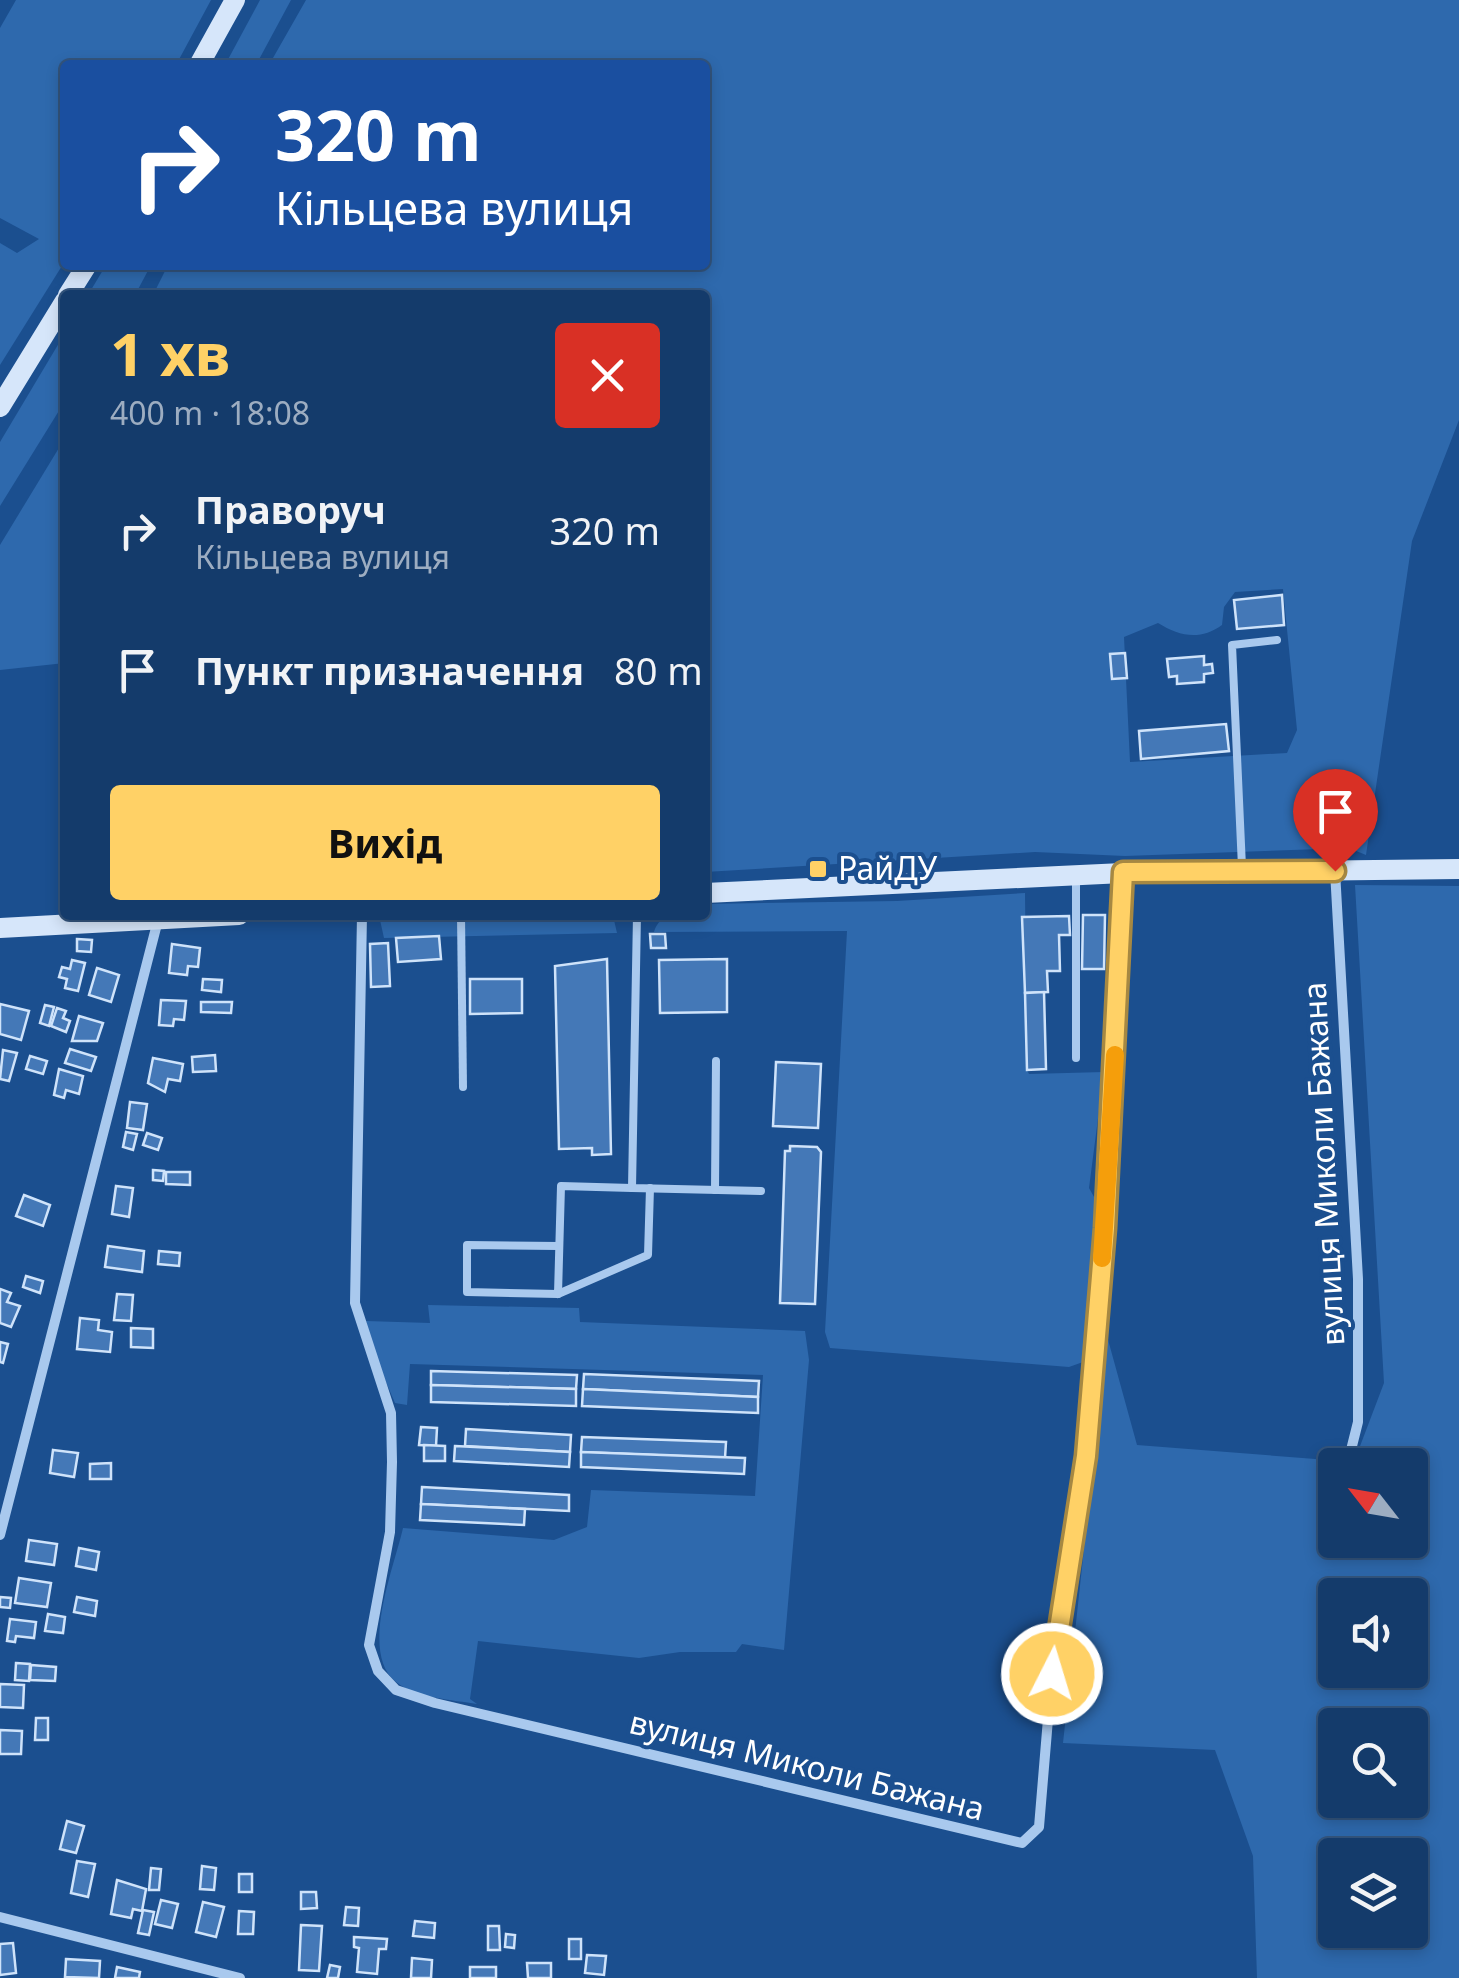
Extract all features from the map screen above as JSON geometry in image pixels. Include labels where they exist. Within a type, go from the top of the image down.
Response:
[{"type":"street","points":[[202,60],[235,0]]},
{"type":"street","points":[[0,407],[60,309]]},
{"type":"street","points":[[710,893],[1123,872],[1459,869]]},
{"type":"street","name":"вулиця Миколи Бажана","points":[[1335,871],[1358,1279],[1358,1422],[1352,1448]]},
{"type":"street","name":"вулиця Миколи Бажана","points":[[362,920],[354,1303],[390,1413],[392,1462],[390,1532],[369,1645],[378,1671],[396,1690],[436,1703],[1022,1843],[1039,1826],[1055,1635],[1086,1456],[1105,1228],[1123,872]]},
{"type":"street","points":[[0,928],[158,920],[0,1536]]},
{"type":"street","points":[[1,1913],[240,1978]]},
{"type":"lane","points":[[1242,872],[1232,644],[1277,640]]},
{"type":"lane","points":[[1076,875],[1076,1058]]},
{"type":"lane","points":[[461,920],[463,1088]]},
{"type":"lane","points":[[632,1188],[637,920]]},
{"type":"lane","points":[[715,1190],[716,1061]]},
{"type":"lane","points":[[558,1294],[561,1186],[761,1191]]},
{"type":"lane","points":[[559,1246],[467,1245],[466,1292],[558,1294],[648,1255],[650,1188]]},
{"type":"shaded area","points":[[16,0],[211,0],[179,60],[60,60],[60,269],[0,365],[0,243],[17,253],[39,239],[0,218],[0,28]]},
{"type":"shaded area","points":[[260,0],[291,0],[259,60],[228,60]]},
{"type":"shaded area","points":[[306,0],[1459,0],[1459,420],[1412,541],[1366,855],[1349,848],[1125,856],[1035,852],[710,872],[710,290],[156,290],[166,270],[710,270],[710,60],[272,60]],"holes":[[[1283,589],[1297,730],[1287,753],[1130,762],[1124,637],[1158,623],[1182,634],[1206,633],[1222,625],[1224,607],[1235,592]]]},
{"type":"shaded area","points":[[103,270],[148,270],[138,290],[91,290]]},
{"type":"shaded area","points":[[60,341],[60,409],[0,506],[0,442]]},
{"type":"shaded area","points":[[60,446],[60,664],[0,670],[0,545]]},
{"type":"shaded area","points":[[1355,885],[1459,886],[1459,1978],[1257,1978],[1253,1856],[1215,1750],[1063,1743],[1107,1336],[1137,1445],[1318,1459],[1318,1558],[1428,1558],[1428,1448],[1359,1448],[1384,1383]]},
{"type":"shaded area","points":[[1025,893],[1027,1070],[1029,1074],[1104,1072],[1089,1188],[1098,1204],[1083,1362],[1069,1367],[830,1348],[825,1332],[847,931],[654,932],[662,920],[710,920],[710,904],[897,901]]},
{"type":"shaded area","points":[[380,920],[614,920],[617,933],[384,938]]},
{"type":"shaded area","points":[[428,1305],[579,1308],[580,1322],[805,1331],[809,1360],[784,1650],[742,1644],[736,1652],[680,1652],[639,1658],[478,1641],[470,1699],[477,1704],[424,1695],[396,1682],[385,1669],[380,1631],[403,1528],[554,1540],[587,1527],[591,1490],[755,1496],[763,1375],[410,1364],[407,1405],[395,1403],[373,1352],[366,1321],[430,1323]]},
{"type":"building","points":[[1282,595],[1284,625],[1237,629],[1234,600]]},
{"type":"building","points":[[1125,653],[1127,678],[1112,679],[1110,654]]},
{"type":"building","points":[[1204,656],[1204,665],[1212,664],[1213,673],[1204,674],[1204,682],[1177,684],[1177,676],[1169,677],[1167,659]]},
{"type":"building","points":[[1226,724],[1229,751],[1141,759],[1139,731]]},
{"type":"building","points":[[1083,915],[1105,915],[1104,969],[1082,969]]},
{"type":"building","points":[[1069,916],[1070,935],[1059,935],[1060,971],[1047,971],[1048,992],[1025,993],[1022,917]]},
{"type":"building","points":[[650,934],[665,934],[666,948],[651,948]]},
{"type":"building","points":[[439,936],[441,959],[398,962],[396,938]]},
{"type":"building","points":[[77,939],[92,940],[91,952],[77,951]]},
{"type":"building","points":[[388,943],[390,986],[371,987],[370,944]]},
{"type":"building","points":[[172,944],[200,948],[198,967],[188,966],[187,975],[169,973]]},
{"type":"building","points":[[607,959],[611,1154],[592,1155],[592,1148],[559,1149],[555,966]]},
{"type":"building","points":[[727,959],[727,1012],[660,1013],[659,960]]},
{"type":"building","points":[[72,960],[85,963],[78,991],[65,988],[67,979],[59,977],[62,967],[70,969]]},
{"type":"building","points":[[97,968],[119,975],[111,1002],[89,995]]},
{"type":"building","points":[[203,979],[222,980],[221,992],[202,990]]},
{"type":"building","points":[[470,979],[522,979],[522,1013],[470,1014]]},
{"type":"building","points":[[1044,992],[1046,1069],[1027,1070],[1025,993]]},
{"type":"building","points":[[161,1000],[186,1001],[184,1020],[174,1019],[173,1026],[159,1025]]},
{"type":"building","points":[[201,1002],[232,1002],[231,1013],[201,1012]]},
{"type":"building","points":[[0,1004],[29,1011],[21,1040],[0,1034]]},
{"type":"building","points":[[45,1005],[54,1007],[49,1026],[40,1023]]},
{"type":"building","points":[[57,1008],[66,1011],[63,1018],[70,1021],[66,1032],[51,1026]]},
{"type":"building","points":[[79,1016],[103,1023],[97,1041],[72,1041]]},
{"type":"building","points":[[70,1049],[96,1057],[91,1071],[65,1063]]},
{"type":"building","points":[[3,1050],[17,1053],[9,1081],[0,1079]]},
{"type":"building","points":[[215,1055],[216,1071],[193,1072],[192,1057]]},
{"type":"building","points":[[30,1056],[47,1061],[43,1074],[26,1069]]},
{"type":"building","points":[[153,1058],[183,1064],[180,1081],[168,1079],[165,1092],[148,1083]]},
{"type":"building","points":[[776,1062],[821,1064],[818,1128],[773,1126]]},
{"type":"building","points":[[59,1069],[83,1076],[79,1094],[66,1090],[64,1098],[54,1095]]},
{"type":"building","points":[[130,1102],[147,1104],[143,1130],[127,1128]]},
{"type":"building","points":[[126,1132],[137,1134],[133,1150],[123,1147]]},
{"type":"building","points":[[147,1133],[162,1138],[158,1150],[143,1145]]},
{"type":"building","points":[[790,1146],[817,1147],[821,1152],[815,1304],[780,1303],[785,1151],[790,1151]]},
{"type":"building","points":[[153,1170],[164,1171],[163,1181],[153,1180]]},
{"type":"building","points":[[166,1172],[190,1172],[190,1185],[166,1184]]},
{"type":"building","points":[[116,1186],[133,1188],[129,1217],[112,1214]]},
{"type":"building","points":[[24,1195],[50,1205],[43,1226],[16,1216]]},
{"type":"building","points":[[108,1246],[144,1251],[142,1272],[105,1267]]},
{"type":"building","points":[[159,1251],[180,1253],[179,1266],[158,1264]]},
{"type":"building","points":[[26,1276],[43,1281],[40,1293],[23,1287]]},
{"type":"building","points":[[0,1289],[11,1293],[7,1302],[20,1306],[11,1327],[0,1323]]},
{"type":"building","points":[[117,1294],[133,1295],[131,1321],[114,1320]]},
{"type":"building","points":[[80,1318],[99,1320],[98,1330],[112,1332],[110,1352],[77,1349]]},
{"type":"building","points":[[131,1328],[153,1329],[153,1348],[131,1347]]},
{"type":"building","points":[[0,1342],[8,1344],[3,1363],[0,1362]]},
{"type":"building","points":[[431,1371],[577,1375],[576,1389],[431,1385]]},
{"type":"building","points":[[584,1374],[759,1381],[758,1397],[583,1389]]},
{"type":"building","points":[[431,1385],[576,1389],[576,1406],[431,1402]]},
{"type":"building","points":[[583,1389],[758,1397],[758,1413],[582,1406]]},
{"type":"building","points":[[421,1427],[437,1428],[436,1446],[419,1445]]},
{"type":"building","points":[[466,1429],[571,1435],[570,1452],[465,1446]]},
{"type":"building","points":[[582,1437],[726,1442],[725,1458],[581,1452]]},
{"type":"building","points":[[424,1445],[445,1446],[445,1461],[424,1461]]},
{"type":"building","points":[[455,1446],[570,1452],[569,1467],[454,1461]]},
{"type":"building","points":[[53,1450],[78,1453],[74,1477],[50,1473]]},
{"type":"building","points":[[581,1452],[745,1458],[744,1474],[581,1467]]},
{"type":"building","points":[[111,1463],[111,1479],[90,1479],[90,1464]]},
{"type":"building","points":[[422,1487],[569,1495],[569,1511],[421,1504]]},
{"type":"building","points":[[421,1504],[525,1509],[524,1525],[420,1520]]},
{"type":"building","points":[[29,1540],[57,1544],[54,1565],[26,1561]]},
{"type":"building","points":[[79,1548],[99,1552],[96,1570],[76,1566]]},
{"type":"building","points":[[19,1578],[51,1583],[47,1607],[15,1603]]},
{"type":"building","points":[[0,1597],[11,1598],[10,1608],[0,1607]]},
{"type":"building","points":[[77,1597],[97,1601],[95,1616],[74,1612]]},
{"type":"building","points":[[48,1614],[65,1617],[63,1633],[45,1631]]},
{"type":"building","points":[[10,1619],[36,1622],[34,1638],[16,1636],[15,1642],[7,1641]]},
{"type":"building","points":[[16,1663],[30,1664],[29,1681],[15,1680]]},
{"type":"building","points":[[31,1665],[56,1667],[55,1681],[30,1680]]},
{"type":"building","points":[[0,1684],[24,1685],[23,1708],[0,1707]]},
{"type":"building","points":[[36,1718],[48,1718],[48,1740],[35,1740]]},
{"type":"building","points":[[0,1730],[22,1731],[21,1754],[0,1754]]},
{"type":"building","points":[[67,1821],[84,1826],[76,1853],[60,1849]]},
{"type":"building","points":[[77,1861],[95,1864],[88,1897],[71,1893]]},
{"type":"building","points":[[202,1866],[216,1868],[214,1890],[200,1889]]},
{"type":"building","points":[[151,1868],[161,1869],[159,1890],[149,1890]]},
{"type":"building","points":[[239,1874],[252,1874],[252,1892],[239,1892]]},
{"type":"building","points":[[117,1880],[146,1889],[142,1911],[133,1909],[131,1918],[111,1914]]},
{"type":"building","points":[[301,1892],[316,1892],[317,1908],[301,1909]]},
{"type":"building","points":[[161,1900],[178,1904],[172,1928],[155,1924]]},
{"type":"building","points":[[203,1902],[224,1907],[216,1937],[196,1932]]},
{"type":"building","points":[[346,1907],[359,1908],[358,1926],[344,1925]]},
{"type":"building","points":[[143,1910],[154,1912],[149,1935],[138,1933]]},
{"type":"building","points":[[239,1911],[254,1912],[253,1934],[238,1934]]},
{"type":"building","points":[[415,1921],[435,1923],[434,1938],[413,1936]]},
{"type":"building","points":[[301,1925],[322,1926],[319,1971],[299,1970]]},
{"type":"building","points":[[488,1926],[499,1926],[500,1950],[488,1950]]},
{"type":"building","points":[[506,1934],[515,1935],[514,1948],[505,1947]]},
{"type":"building","points":[[354,1937],[387,1939],[386,1949],[379,1949],[377,1974],[357,1972],[359,1948],[354,1947]]},
{"type":"building","points":[[569,1939],[581,1939],[581,1959],[569,1959]]},
{"type":"building","points":[[13,1943],[16,1973],[0,1975],[0,1944]]},
{"type":"building","points":[[587,1955],[606,1956],[604,1975],[585,1973]]},
{"type":"building","points":[[412,1958],[432,1960],[431,1978],[411,1978]]},
{"type":"building","points":[[66,1959],[100,1961],[99,1978],[65,1977]]},
{"type":"building","points":[[527,1963],[551,1963],[551,1978],[528,1978]]},
{"type":"building","points":[[330,1965],[340,1967],[338,1978],[327,1978]]},
{"type":"building","points":[[117,1967],[140,1972],[139,1978],[115,1978]]},
{"type":"building","points":[[470,1967],[496,1967],[496,1978],[470,1978]]},
{"type":"slow traffic","points":[[1102,1258],[1115,1055]]},
{"type":"place","name":"РайДУ","points":[[818,869]]},
{"type":"route","points":[[1052,1674],[1055,1635],[1086,1456],[1105,1228],[1123,872],[1335,871]]}]
